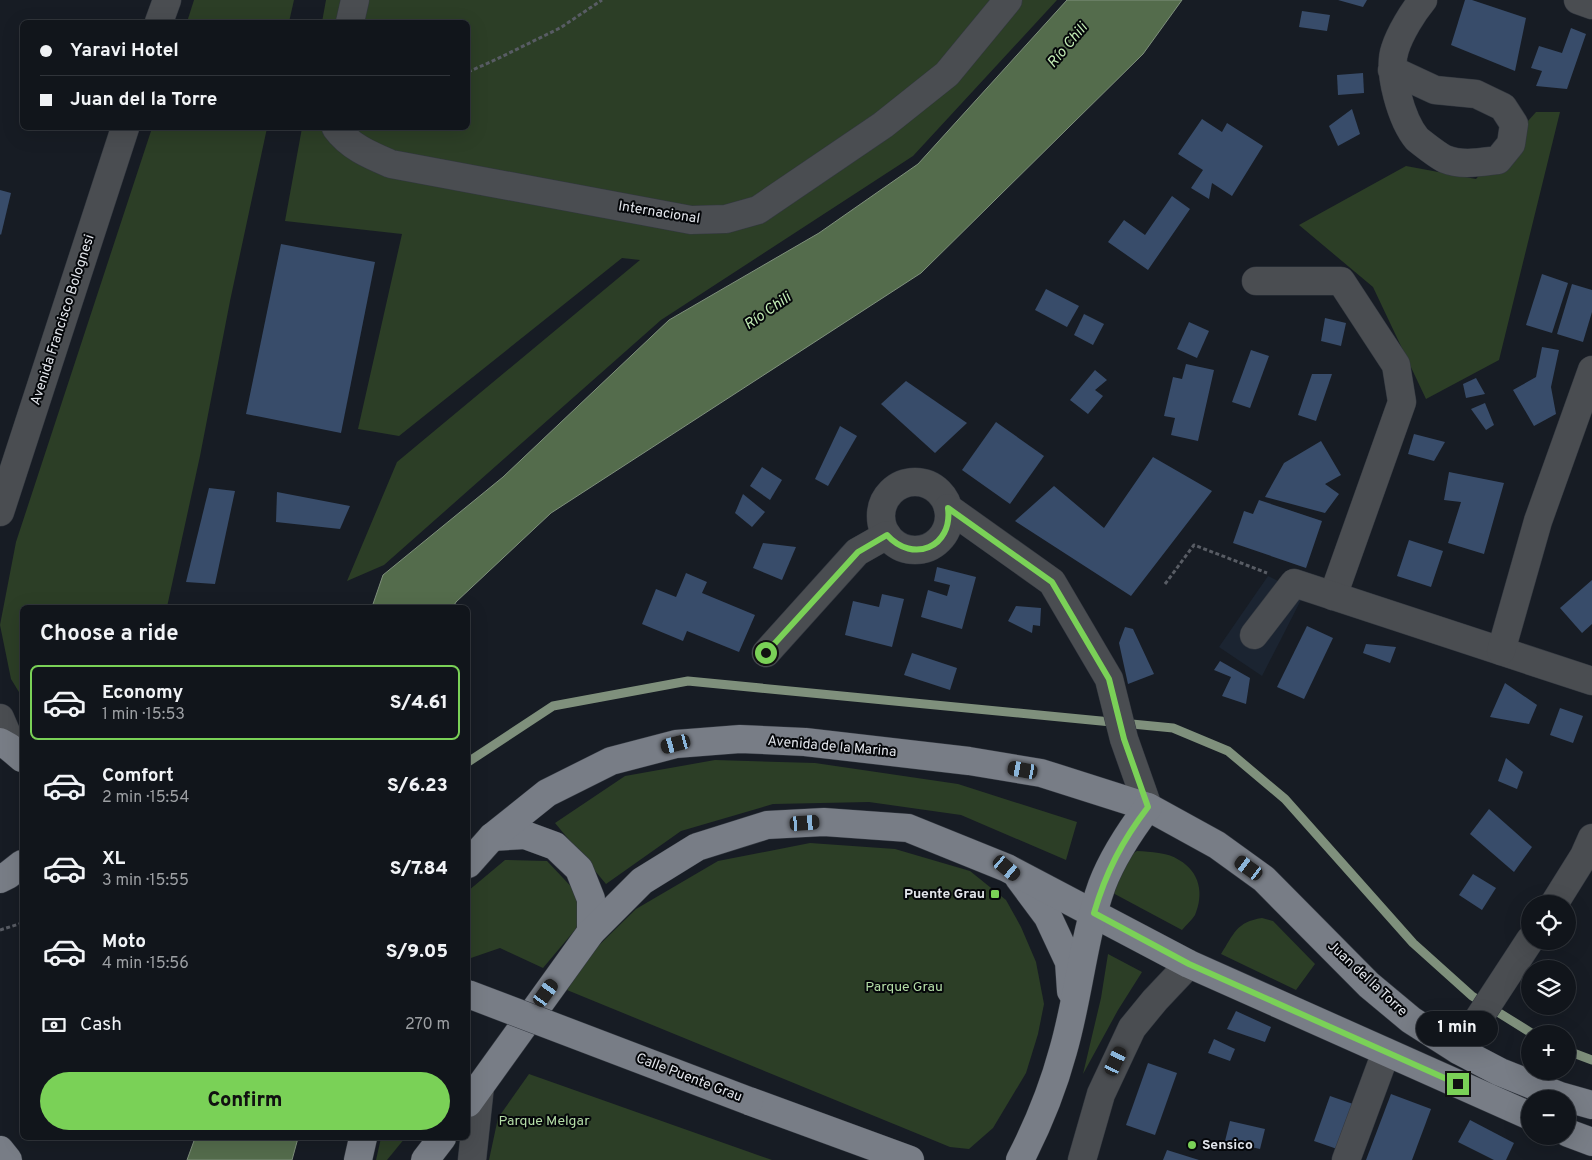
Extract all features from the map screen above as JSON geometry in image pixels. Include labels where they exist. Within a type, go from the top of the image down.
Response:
[{"type":"main road","name":"Avenida de la Marina","points":[[470,862],[492,837],[547,793],[611,761],[676,744],[740,739],[805,742],[969,761],[1041,773],[1148,807],[1217,844]]},
{"type":"main road","points":[[1020,1160],[1049,1095],[1063,1052],[1102,884],[1115,856],[1130,831],[1148,807]]},
{"type":"main road","points":[[474,1094],[591,932],[642,881],[697,847],[767,825],[824,822],[908,828],[1007,868],[1189,964],[1521,1112]]},
{"type":"main road","points":[[492,837],[525,836],[555,846],[579,869],[591,899],[591,932]]},
{"type":"main road","name":"Juan del la Torre","points":[[1217,844],[1264,879],[1368,985],[1411,1020],[1464,1041],[1500,1072],[1541,1090]]},
{"type":"main road","points":[[0,879],[20,866]]},
{"type":"main road","points":[[1007,868],[1020,879],[1048,917],[1069,962],[1072,1015]]},
{"type":"main road","name":"Calle Puente Grau","points":[[470,995],[896,1157]]},
{"type":"main road","name":"Juan del la Torre","points":[[1576,1102],[1592,1105]]},
{"type":"main road","points":[[1576,1135],[1592,1142]]},
{"type":"main road","points":[[358,1160],[363,1140]]},
{"type":"main road","points":[[425,1160],[440,1140]]},
{"type":"main road","points":[[0,1150],[8,1160]]},
{"type":"street","points":[[161,20],[167,0]]},
{"type":"street","points":[[350,20],[355,0]]},
{"type":"street","name":"Internacional","points":[[337,130],[344,139],[368,154],[391,164],[691,220],[726,220],[758,210],[883,125],[947,74],[1008,0]]},
{"type":"street","points":[[1392,70],[1394,49],[1415,10],[1423,0]]},
{"type":"street","points":[[1578,0],[1592,5]]},
{"type":"street","name":"Avenida Francisco Bolognesi","points":[[0,512],[124,130]]},
{"type":"street","points":[[1256,281],[1341,281],[1396,365],[1402,402],[1334,596]]},
{"type":"street","points":[[1501,651],[1538,522],[1592,370]]},
{"type":"street","points":[[912,483],[924,484],[935,489],[943,497],[948,508],[947,528],[942,538],[924,549],[904,548],[894,543],[882,525],[881,513],[884,502],[891,492],[901,486],[912,483]]},
{"type":"street","points":[[948,508],[1052,582],[1109,679],[1124,739],[1148,807]]},
{"type":"street","points":[[766,653],[858,552],[887,535]]},
{"type":"street","points":[[1254,635],[1294,583],[1592,681]]},
{"type":"street","points":[[0,718],[15,752]]},
{"type":"street","points":[[1560,895],[1584,856],[1592,838]]},
{"type":"street","points":[[1464,1041],[1524,950]]},
{"type":"street","points":[[1082,1160],[1100,1094],[1132,1028],[1189,964]]},
{"type":"street","points":[[1346,1160],[1386,1052]]},
{"type":"street","points":[[472,1160],[474,1094]]},
{"type":"path","points":[[470,71],[560,28],[602,0]]},
{"type":"path","points":[[1165,584],[1194,545],[1294,583]]},
{"type":"path","points":[[0,930],[20,924]]},
{"type":"shaded area","points":[[1268,576],[1304,594],[1262,676],[1219,647]]},
{"type":"green space","points":[[194,0],[294,0],[289,20],[188,20]]},
{"type":"green space","points":[[326,0],[1057,0],[913,156],[661,320],[384,565],[347,581],[397,462],[640,260],[622,258],[399,436],[358,429],[402,234],[285,221],[302,130],[470,130],[470,20],[322,20]]},
{"type":"green space","points":[[1536,112],[1560,112],[1499,360],[1426,399],[1373,287],[1299,225],[1406,166],[1476,179]]},
{"type":"green space","points":[[151,130],[267,130],[167,605],[20,605],[20,694],[11,679],[0,625],[16,542]]},
{"type":"green space","points":[[715,760],[815,763],[958,784],[1077,822],[1066,860],[961,815],[869,802],[773,804],[681,831],[606,884],[555,823],[625,776]]},
{"type":"green space","name":"Parque Grau","points":[[810,843],[895,849],[970,871],[1006,900],[1021,927],[1036,962],[1044,1004],[1038,1034],[1026,1073],[993,1128],[969,1149],[950,1147],[567,990],[589,955],[636,909],[718,861]]},
{"type":"green space","points":[[1137,851],[1159,853],[1174,857],[1186,865],[1196,877],[1199,892],[1198,907],[1194,917],[1182,930],[1111,892],[1121,861]]},
{"type":"green space","points":[[505,860],[547,861],[580,896],[580,924],[543,968],[500,948],[470,958],[470,889]]},
{"type":"green space","points":[[1262,918],[1273,921],[1315,964],[1296,990],[1221,954],[1241,926],[1246,922]]},
{"type":"green space","points":[[1108,954],[1142,972],[1118,1010],[1083,1074],[1101,998]]},
{"type":"green space","name":"Parque Melgar","points":[[529,1074],[772,1160],[489,1160],[498,1118]]},
{"type":"green space","points":[[381,1140],[403,1140],[387,1160],[376,1160]]},
{"type":"water","name":"Río Chili","points":[[1067,0],[1182,0],[1143,54],[921,273],[551,513],[454,605],[373,605],[383,575],[503,477],[669,320],[819,233],[918,164]]},
{"type":"water","points":[[194,1140],[297,1140],[292,1160],[187,1160]]},
{"type":"building","points":[[1338,0],[1367,0],[1363,7]]},
{"type":"building","points":[[1465,0],[1472,0],[1526,18],[1515,71],[1451,45]]},
{"type":"building","points":[[1302,11],[1330,15],[1327,31],[1299,27]]},
{"type":"building","points":[[1571,28],[1586,34],[1567,89],[1536,86],[1542,71],[1531,68],[1539,46],[1562,53]]},
{"type":"building","points":[[1363,73],[1364,93],[1338,95],[1337,75]]},
{"type":"building","points":[[1352,109],[1360,134],[1338,146],[1329,126]]},
{"type":"building","points":[[1202,119],[1222,132],[1227,123],[1263,146],[1232,196],[1212,183],[1209,199],[1191,188],[1203,170],[1178,154]]},
{"type":"building","points":[[0,190],[11,193],[1,235],[0,234]]},
{"type":"building","points":[[1172,196],[1190,209],[1148,270],[1108,242],[1124,220],[1145,235]]},
{"type":"building","points":[[281,244],[375,262],[341,433],[246,414]]},
{"type":"building","points":[[1542,274],[1568,283],[1552,333],[1526,325]]},
{"type":"building","points":[[1572,284],[1592,290],[1592,312],[1583,342],[1557,334]]},
{"type":"building","points":[[1046,289],[1079,306],[1067,327],[1035,310]]},
{"type":"building","points":[[1084,314],[1104,324],[1093,345],[1074,335]]},
{"type":"building","points":[[1325,318],[1346,323],[1341,346],[1321,341]]},
{"type":"building","points":[[1189,322],[1209,331],[1197,358],[1177,349]]},
{"type":"building","points":[[1542,347],[1559,350],[1551,387],[1556,414],[1534,426],[1513,390],[1536,377]]},
{"type":"building","points":[[1251,350],[1269,356],[1250,408],[1232,402]]},
{"type":"building","points":[[1186,364],[1214,370],[1198,441],[1171,435],[1175,418],[1164,416],[1173,377],[1182,379]]},
{"type":"building","points":[[1095,370],[1107,380],[1095,390],[1103,396],[1088,414],[1070,400]]},
{"type":"building","points":[[1312,374],[1332,374],[1316,421],[1298,415]]},
{"type":"building","points":[[1476,378],[1485,394],[1466,398],[1463,384]]},
{"type":"building","points":[[906,381],[967,423],[935,453],[881,404]]},
{"type":"building","points":[[1485,403],[1494,425],[1486,430],[1471,409]]},
{"type":"building","points":[[996,422],[1044,456],[1010,504],[962,470]]},
{"type":"building","points":[[840,426],[857,436],[828,486],[815,479]]},
{"type":"building","points":[[1414,434],[1445,442],[1434,461],[1408,454]]},
{"type":"building","points":[[1321,441],[1341,475],[1325,484],[1339,494],[1325,513],[1265,497],[1284,463]]},
{"type":"building","points":[[1153,457],[1212,491],[1131,596],[1015,521],[1054,486],[1104,528]]},
{"type":"building","points":[[762,467],[782,480],[770,500],[750,486]]},
{"type":"building","points":[[1449,472],[1504,483],[1484,554],[1448,543],[1461,502],[1444,500]]},
{"type":"building","points":[[209,488],[235,491],[215,584],[186,582]]},
{"type":"building","points":[[277,492],[350,506],[340,529],[276,522]]},
{"type":"building","points":[[743,494],[765,512],[752,527],[735,513]]},
{"type":"building","points":[[1259,500],[1322,521],[1306,568],[1233,543],[1244,511],[1253,514]]},
{"type":"building","points":[[1409,540],[1443,551],[1431,587],[1397,576]]},
{"type":"building","points":[[763,543],[796,547],[782,580],[753,568]]},
{"type":"building","points":[[937,567],[976,577],[962,629],[921,617],[928,590],[947,596],[950,585],[934,581]]},
{"type":"building","points":[[686,573],[707,582],[702,593],[755,615],[739,652],[687,631],[683,641],[642,624],[656,589],[676,597]]},
{"type":"building","points":[[1592,580],[1592,624],[1582,633],[1560,608]]},
{"type":"building","points":[[882,594],[904,599],[892,647],[845,635],[853,601],[879,607]]},
{"type":"building","points":[[1016,606],[1041,608],[1040,626],[1033,625],[1032,633],[1008,621]]},
{"type":"building","points":[[1307,626],[1333,638],[1304,699],[1277,687]]},
{"type":"building","points":[[1125,627],[1133,629],[1154,674],[1128,684],[1119,643]]},
{"type":"building","points":[[1366,644],[1396,647],[1390,663],[1363,653]]},
{"type":"building","points":[[912,653],[957,668],[950,690],[904,675]]},
{"type":"building","points":[[1220,661],[1250,678],[1246,704],[1222,696],[1231,677],[1214,670]]},
{"type":"building","points":[[1505,683],[1537,705],[1529,724],[1490,717]]},
{"type":"building","points":[[1560,708],[1583,716],[1573,743],[1550,735]]},
{"type":"building","points":[[1506,758],[1523,772],[1517,789],[1498,781]]},
{"type":"building","points":[[1489,809],[1532,847],[1514,872],[1470,834]]},
{"type":"building","points":[[1473,874],[1496,888],[1482,910],[1459,895]]},
{"type":"building","points":[[1236,1011],[1271,1027],[1265,1042],[1227,1029]]},
{"type":"building","points":[[1214,1039],[1235,1049],[1230,1061],[1208,1053]]},
{"type":"building","points":[[1148,1063],[1177,1073],[1155,1135],[1126,1125]]},
{"type":"building","points":[[1391,1094],[1431,1109],[1412,1160],[1366,1160]]},
{"type":"building","points":[[1330,1096],[1356,1105],[1340,1150],[1314,1141]]},
{"type":"building","points":[[1470,1120],[1514,1143],[1506,1160],[1494,1160],[1458,1142]]},
{"type":"building","points":[[1230,1121],[1265,1129],[1260,1149],[1225,1141]]},
{"type":"building","points":[[1167,1150],[1199,1160],[1163,1160]]},
{"type":"waterway","points":[[470,761],[553,706],[688,681],[1173,728],[1228,751],[1285,799],[1413,943],[1472,996],[1521,1027]]},
{"type":"waterway","points":[[1576,1054],[1592,1060]]},
{"type":"place","name":"Puente Grau","points":[[995,894]]},
{"type":"place","name":"Sensico","points":[[1192,1145]]},
{"type":"route","points":[[766,653],[858,552],[887,535],[894,543],[904,548],[924,549],[942,538],[947,528],[948,508],[1052,582],[1109,679],[1124,739],[1148,807],[1130,831],[1115,856],[1102,884],[1094,913],[1189,964],[1458,1084]]}]
